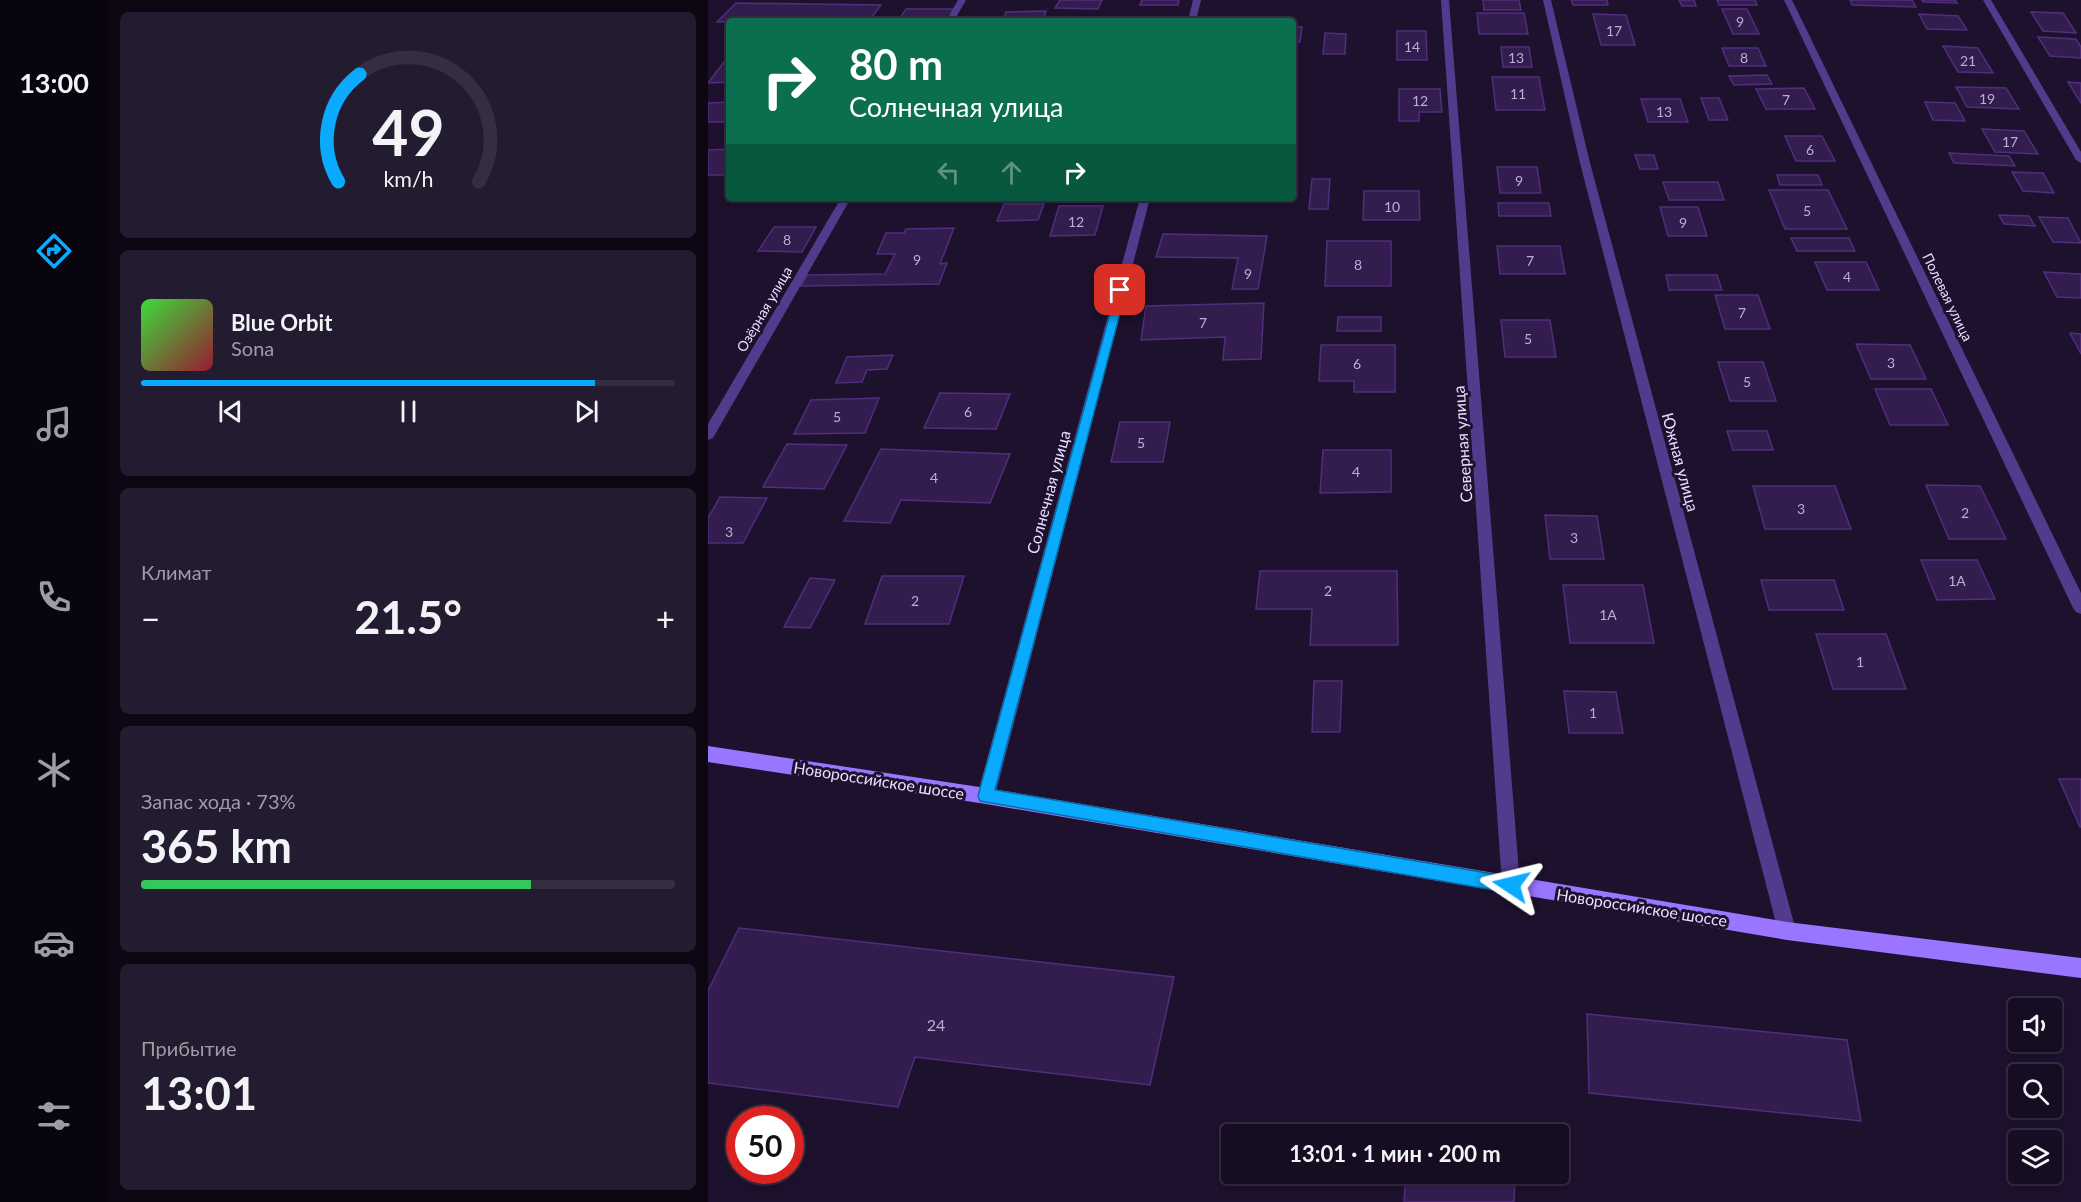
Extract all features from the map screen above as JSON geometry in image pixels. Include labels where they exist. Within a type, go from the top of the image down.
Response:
[{"type":"main road","name":"Новороссийское шоссе","points":[[708,754],[986,796],[1787,931],[2081,968]]},
{"type":"street","points":[[952,18],[962,0]]},
{"type":"street","points":[[1193,18],[1197,0]]},
{"type":"street","name":"Северная улица","points":[[1445,0],[1511,885]]},
{"type":"street","name":"Южная улица","points":[[1547,0],[1584,159],[1787,931]]},
{"type":"street","name":"Полевая улица","points":[[1788,0],[2081,608]]},
{"type":"street","points":[[1987,0],[2081,160]]},
{"type":"street","name":"Озёрная улица","points":[[708,435],[844,201]]},
{"type":"street","name":"Солнечная улица","points":[[986,796],[1144,201]]},
{"type":"building","points":[[1060,0],[1102,0],[1098,9],[1055,8]]},
{"type":"building","points":[[1142,0],[1179,0],[1178,5],[1140,5]]},
{"type":"building","points":[[1483,0],[1519,0],[1521,10],[1484,10]]},
{"type":"building","points":[[1571,0],[1607,0],[1608,5],[1573,5]]},
{"type":"building","points":[[1679,0],[1694,0],[1696,6],[1682,6]]},
{"type":"building","points":[[1717,0],[1755,0],[1757,5],[1719,5]]},
{"type":"building","points":[[1850,0],[1912,0],[1916,7],[1852,5]]},
{"type":"building","points":[[1922,0],[1955,0],[1957,3],[1923,2]]},
{"type":"building","points":[[736,3],[881,5],[871,18],[726,18],[726,22],[717,22]]},
{"type":"building","points":[[906,9],[955,9],[950,18],[900,18]]},
{"type":"building","points":[[1722,9],[1747,9],[1759,34],[1733,34]]},
{"type":"building","points":[[1046,11],[1044,18],[1004,18],[1006,12]]},
{"type":"building","points":[[2031,12],[2063,13],[2076,33],[2043,31]]},
{"type":"building","points":[[1477,13],[1524,13],[1528,34],[1479,34]]},
{"type":"building","points":[[1593,14],[1626,15],[1635,45],[1601,45]]},
{"type":"building","points":[[1919,14],[1958,16],[1967,30],[1927,29]]},
{"type":"building","points":[[1296,27],[1302,27],[1300,42],[1296,42]]},
{"type":"building","points":[[1397,31],[1426,31],[1427,60],[1397,60]]},
{"type":"building","points":[[1325,33],[1346,34],[1345,54],[1323,54]]},
{"type":"building","points":[[2038,37],[2076,39],[2081,47],[2081,58],[2050,56]]},
{"type":"building","points":[[1943,46],[1978,48],[1993,73],[1958,72]]},
{"type":"building","points":[[1501,47],[1529,47],[1532,67],[1503,67]]},
{"type":"building","points":[[1722,48],[1758,48],[1766,66],[1729,66]]},
{"type":"building","points":[[726,62],[726,82],[708,83]]},
{"type":"building","points":[[1767,75],[1772,84],[1734,85],[1729,76]]},
{"type":"building","points":[[1492,77],[1539,77],[1545,110],[1496,110]]},
{"type":"building","points":[[2068,82],[2081,83],[2081,103]]},
{"type":"building","points":[[1956,87],[2006,88],[2019,109],[1967,107]]},
{"type":"building","points":[[1804,88],[1815,109],[1766,109],[1756,89]]},
{"type":"building","points":[[1399,89],[1440,89],[1442,112],[1419,112],[1419,121],[1399,121]]},
{"type":"building","points":[[1701,98],[1719,98],[1728,120],[1709,120]]},
{"type":"building","points":[[1641,99],[1680,99],[1688,122],[1648,122]]},
{"type":"building","points":[[726,102],[726,122],[708,122],[708,103]]},
{"type":"building","points":[[1925,102],[1955,103],[1965,121],[1933,120]]},
{"type":"building","points":[[1982,129],[2024,131],[2038,154],[1995,152]]},
{"type":"building","points":[[1785,136],[1822,136],[1835,161],[1796,161]]},
{"type":"building","points":[[726,149],[726,175],[708,175],[708,150]]},
{"type":"building","points":[[1949,153],[2009,156],[2015,166],[1954,163]]},
{"type":"building","points":[[1635,155],[1654,155],[1658,169],[1640,169]]},
{"type":"building","points":[[1497,167],[1537,167],[1541,193],[1500,193]]},
{"type":"building","points":[[2012,172],[2043,173],[2054,193],[2023,191]]},
{"type":"building","points":[[1777,175],[1818,175],[1822,185],[1780,185]]},
{"type":"building","points":[[1312,179],[1330,179],[1328,209],[1309,209]]},
{"type":"building","points":[[1663,182],[1718,182],[1724,200],[1669,200]]},
{"type":"building","points":[[1769,190],[1828,190],[1847,229],[1785,229]]},
{"type":"building","points":[[1364,191],[1419,191],[1420,220],[1363,220]]},
{"type":"building","points":[[1498,203],[1549,203],[1551,216],[1499,216]]},
{"type":"building","points":[[1004,204],[1044,204],[1038,220],[997,221]]},
{"type":"building","points":[[1059,206],[1103,206],[1095,235],[1050,236]]},
{"type":"building","points":[[1660,207],[1698,207],[1707,236],[1668,236]]},
{"type":"building","points":[[1999,215],[2029,216],[2035,226],[2004,224]]},
{"type":"building","points":[[2039,217],[2068,218],[2081,243],[2053,242]]},
{"type":"building","points":[[774,227],[816,227],[802,252],[758,251]]},
{"type":"building","points":[[954,228],[940,264],[947,263],[939,284],[801,286],[807,275],[885,274],[895,254],[877,254],[886,233],[904,233],[906,229]]},
{"type":"building","points":[[1163,234],[1267,236],[1258,289],[1232,289],[1238,258],[1156,257]]},
{"type":"building","points":[[1791,238],[1849,238],[1855,251],[1797,251]]},
{"type":"building","points":[[1327,241],[1391,241],[1391,286],[1325,286]]},
{"type":"building","points":[[1497,246],[1560,246],[1565,274],[1500,274]]},
{"type":"building","points":[[1815,262],[1866,262],[1879,290],[1827,290]]},
{"type":"building","points":[[2044,272],[2081,274],[2081,298],[2057,297]]},
{"type":"building","points":[[1666,275],[1717,275],[1722,290],[1669,290]]},
{"type":"building","points":[[1715,295],[1758,295],[1770,329],[1725,329]]},
{"type":"building","points":[[1264,303],[1261,359],[1223,360],[1225,337],[1141,340],[1146,306]]},
{"type":"building","points":[[1338,317],[1381,317],[1381,331],[1337,331]]},
{"type":"building","points":[[1501,320],[1550,320],[1556,357],[1505,357]]},
{"type":"building","points":[[2070,333],[2081,334],[2081,354]]},
{"type":"building","points":[[1856,344],[1910,345],[1926,379],[1871,379]]},
{"type":"building","points":[[1321,345],[1395,345],[1395,392],[1354,392],[1354,381],[1319,381]]},
{"type":"building","points":[[893,355],[887,369],[867,370],[862,382],[836,383],[847,357]]},
{"type":"building","points":[[1718,362],[1763,362],[1776,401],[1730,401]]},
{"type":"building","points":[[1875,389],[1931,389],[1948,425],[1890,425]]},
{"type":"building","points":[[940,393],[1010,394],[996,429],[924,428]]},
{"type":"building","points":[[879,398],[865,433],[794,434],[811,400]]},
{"type":"building","points":[[1120,422],[1170,422],[1163,462],[1111,462]]},
{"type":"building","points":[[1727,431],[1767,431],[1773,450],[1733,450]]},
{"type":"building","points":[[787,444],[847,445],[824,489],[763,487]]},
{"type":"building","points":[[881,449],[1010,454],[990,503],[901,500],[890,523],[844,521]]},
{"type":"building","points":[[1323,450],[1391,450],[1391,492],[1320,493]]},
{"type":"building","points":[[1926,485],[1980,486],[2006,539],[1949,539]]},
{"type":"building","points":[[1753,486],[1835,486],[1851,529],[1765,529]]},
{"type":"building","points":[[720,497],[767,498],[743,543],[708,543],[708,518]]},
{"type":"building","points":[[1545,515],[1597,516],[1604,559],[1550,559]]},
{"type":"building","points":[[1921,560],[1977,560],[1995,599],[1937,600]]},
{"type":"building","points":[[1260,571],[1397,571],[1398,645],[1310,645],[1312,609],[1256,609]]},
{"type":"building","points":[[882,576],[964,576],[949,624],[865,624]]},
{"type":"building","points":[[810,578],[835,580],[810,628],[784,627]]},
{"type":"building","points":[[1761,580],[1834,580],[1844,610],[1769,610]]},
{"type":"building","points":[[1563,585],[1643,585],[1654,643],[1570,643]]},
{"type":"building","points":[[1816,634],[1886,634],[1906,689],[1833,689]]},
{"type":"building","points":[[1314,681],[1342,681],[1340,732],[1312,732]]},
{"type":"building","points":[[1564,691],[1616,692],[1623,733],[1569,733]]},
{"type":"building","points":[[2059,779],[2081,779],[2081,827],[2080,827]]},
{"type":"building","points":[[739,928],[1174,977],[1150,1085],[915,1057],[898,1107],[708,1083],[708,991]]},
{"type":"building","points":[[1587,1014],[1847,1040],[1861,1121],[1589,1093]]},
{"type":"building","points":[[1405,1184],[1515,1184],[1514,1202],[1404,1202]]},
{"type":"route","points":[[1120,290],[986,796],[1511,885]]}]
